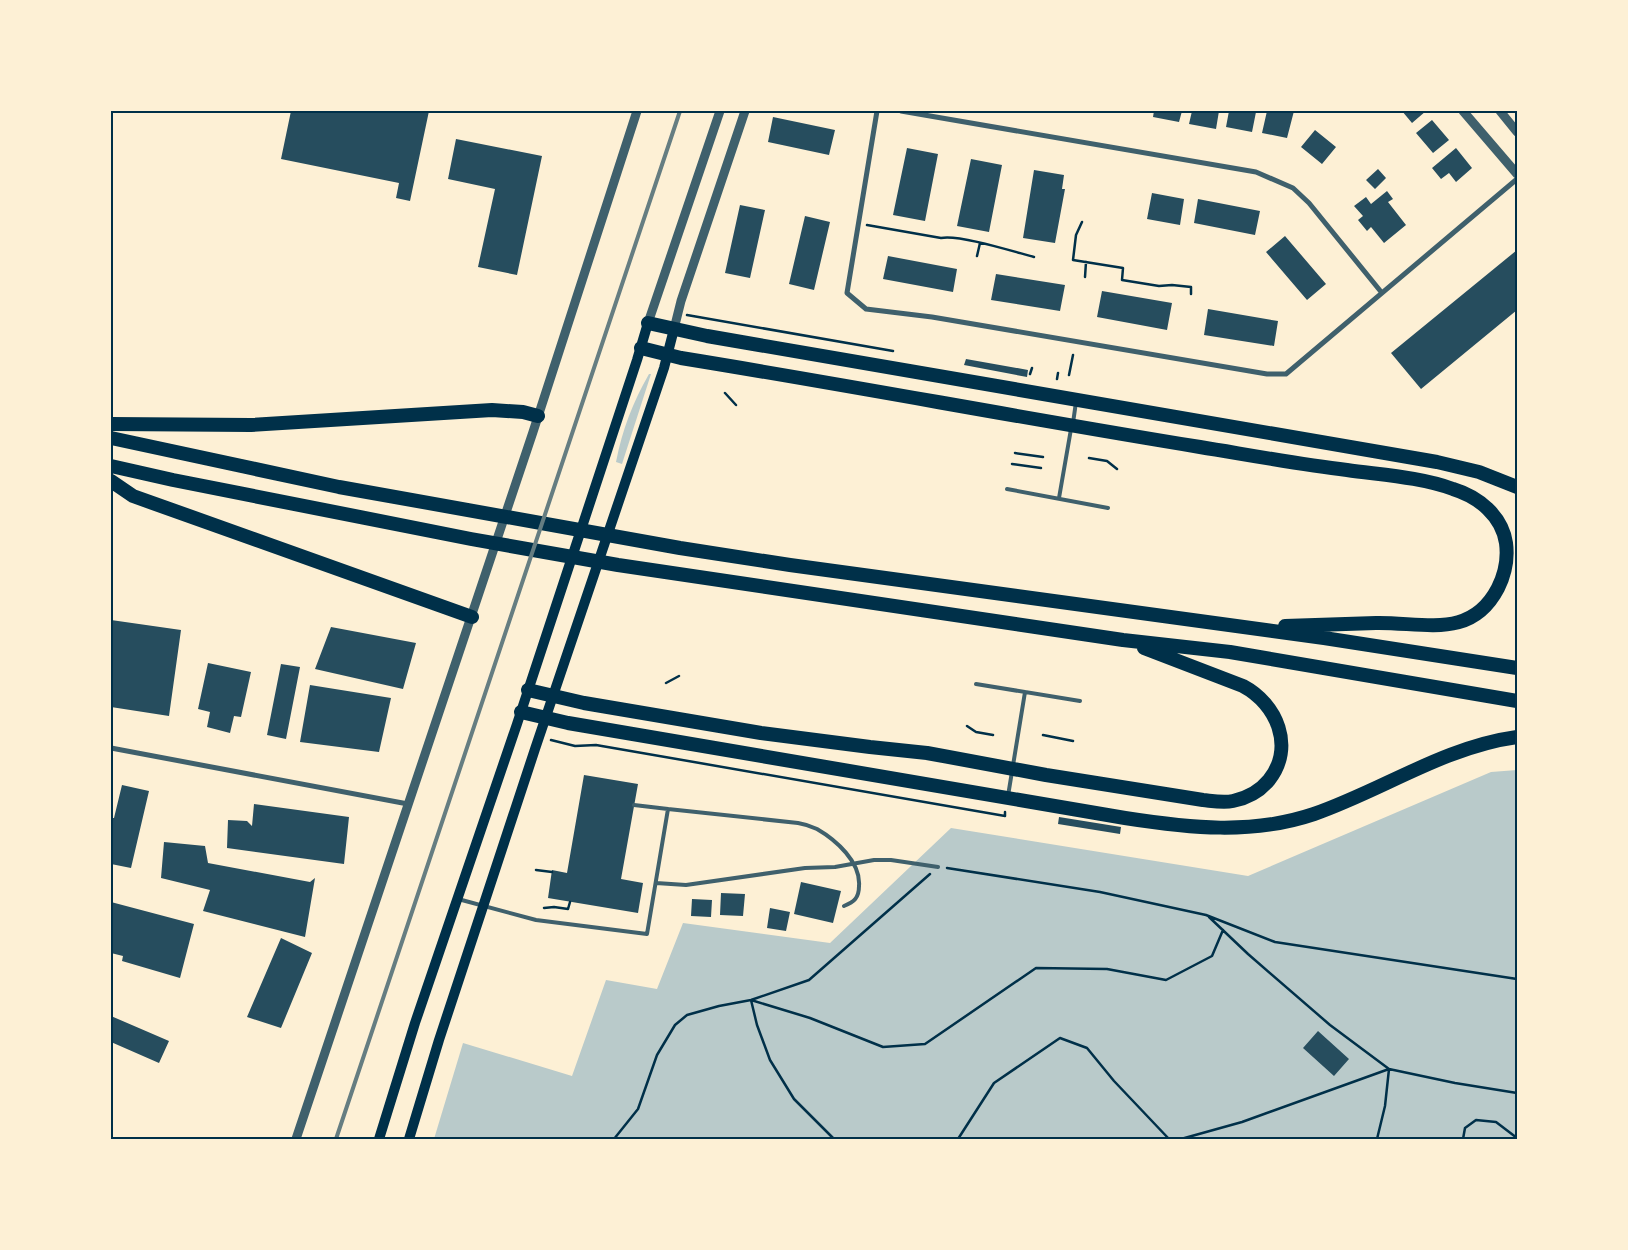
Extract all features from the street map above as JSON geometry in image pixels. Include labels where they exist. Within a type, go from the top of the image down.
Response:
[{"type":"highway","points":[[648,323],[1437,462],[1479,472],[1517,487]]},
{"type":"highway","points":[[641,348],[668,355],[1301,464],[1417,480],[1465,492],[1481,502],[1494,516],[1504,533],[1507,556],[1502,580],[1488,604],[1461,622],[1436,626],[1380,623],[1248,628]]},
{"type":"highway","points":[[111,424],[251,425],[492,410],[523,412],[538,416]]},
{"type":"highway","points":[[111,438],[339,487],[790,565],[1420,652],[1517,668]]},
{"type":"highway","points":[[111,466],[471,539],[618,565],[1123,640],[1230,652],[1517,700]]},
{"type":"highway","points":[[111,481],[133,496],[472,617]]},
{"type":"highway","points":[[528,690],[584,703],[761,732],[927,753],[1013,769],[1222,802],[1235,801],[1259,790],[1268,781],[1278,764],[1282,741],[1278,722],[1264,701],[1249,689],[1234,682],[1123,640]]},
{"type":"highway","points":[[521,712],[1007,804],[1182,826],[1230,829],[1265,826],[1314,814],[1457,752],[1485,743],[1517,737]]},
{"type":"main road","points":[[379,1139],[415,1023],[521,712],[648,323]]},
{"type":"main road","points":[[409,1139],[439,1040],[668,355],[674,329]]},
{"type":"street","points":[[296,1139],[472,617],[637,111]]},
{"type":"street","points":[[648,323],[720,111]]},
{"type":"street","points":[[674,329],[681,301],[745,111]]},
{"type":"street","points":[[877,111],[847,293],[866,309],[940,318],[1266,374],[1286,374],[1517,180]]},
{"type":"street","points":[[901,111],[1256,172],[1293,188],[1309,203],[1382,293]]},
{"type":"street","points":[[1463,111],[1517,174]]},
{"type":"street","points":[[1500,111],[1517,132]]},
{"type":"street","points":[[111,748],[408,804]]},
{"type":"lane","points":[[1059,498],[1077,400]]},
{"type":"lane","points":[[1007,490],[1108,508]]},
{"type":"lane","points":[[976,684],[1080,701]]},
{"type":"lane","points":[[1007,804],[1025,692]]},
{"type":"lane","points":[[634,805],[806,825],[816,828],[833,841],[854,864],[860,878],[856,899],[844,906]]},
{"type":"lane","points":[[458,899],[536,920],[647,934],[668,810]]},
{"type":"lane","points":[[656,883],[686,885],[806,868],[834,867],[874,860],[891,860],[938,866]]},
{"type":"path","points":[[1082,222],[1076,235],[1074,260],[1123,268],[1122,280],[1159,286],[1192,287],[1191,294]]},
{"type":"path","points":[[858,224],[980,243],[1034,257]]},
{"type":"path","points":[[977,256],[980,243]]},
{"type":"path","points":[[1086,262],[1086,277]]},
{"type":"path","points":[[708,319],[893,351]]},
{"type":"path","points":[[1069,375],[1073,355]]},
{"type":"path","points":[[1030,374],[1032,368]]},
{"type":"path","points":[[1057,379],[1058,373]]},
{"type":"path","points":[[725,393],[736,405]]},
{"type":"path","points":[[1014,453],[1043,457]]},
{"type":"path","points":[[1089,458],[1107,461],[1117,469]]},
{"type":"path","points":[[1012,464],[1041,468]]},
{"type":"path","points":[[666,683],[680,676]]},
{"type":"path","points":[[967,726],[976,732],[993,735]]},
{"type":"path","points":[[1043,735],[1073,741]]},
{"type":"path","points":[[559,742],[575,746],[596,745],[1005,816],[1007,804]]},
{"type":"path","points":[[614,1139],[638,1109],[657,1055],[675,1025],[687,1015],[719,1006],[752,1000],[809,980],[938,866],[1100,892],[1206,915],[1275,942],[1517,979]]},
{"type":"path","points":[[536,870],[552,872]]},
{"type":"path","points":[[544,908],[568,909],[570,902]]},
{"type":"path","points":[[1206,915],[1330,1025],[1389,1070],[1517,1093]]},
{"type":"path","points":[[752,1000],[810,1018],[883,1047],[926,1044],[1036,968],[1107,969],[1166,980],[1212,956],[1223,930]]},
{"type":"path","points":[[752,1000],[757,1025],[770,1060],[794,1099],[834,1139]]},
{"type":"path","points":[[958,1139],[994,1082],[1060,1038],[1087,1048],[1114,1081],[1169,1139]]},
{"type":"path","points":[[1181,1139],[1242,1122],[1389,1070]]},
{"type":"path","points":[[1377,1139],[1385,1106],[1389,1070]]},
{"type":"path","points":[[1463,1139],[1466,1128],[1476,1120],[1496,1122],[1517,1138]]},
{"type":"shaded area","points":[[649,374],[651,374],[622,464],[616,462],[629,416]]},
{"type":"shaded area","points":[[1517,770],[1517,1139],[434,1139],[463,1043],[572,1076],[606,980],[657,989],[683,923],[830,943],[951,828],[1248,876],[1491,772]]},
{"type":"building","points":[[291,111],[429,111],[410,201],[396,198],[399,183],[281,159]]},
{"type":"building","points":[[1154,111],[1182,111],[1179,122],[1153,117]]},
{"type":"building","points":[[1192,111],[1219,111],[1216,129],[1189,124]]},
{"type":"building","points":[[1229,111],[1256,112],[1252,132],[1226,127]]},
{"type":"building","points":[[1267,111],[1294,111],[1287,138],[1262,133]]},
{"type":"building","points":[[1402,111],[1426,111],[1412,123]]},
{"type":"building","points":[[773,117],[835,130],[829,155],[768,142]]},
{"type":"building","points":[[1432,120],[1449,140],[1433,153],[1416,133]]},
{"type":"building","points":[[1315,130],[1336,147],[1322,164],[1301,147]]},
{"type":"building","points":[[456,139],[542,156],[517,275],[478,267],[495,189],[448,179]]},
{"type":"building","points":[[907,148],[938,154],[925,221],[893,215]]},
{"type":"building","points":[[1456,148],[1472,168],[1456,182],[1449,173],[1441,179],[1432,168]]},
{"type":"building","points":[[971,159],[1002,165],[989,232],[957,226]]},
{"type":"building","points":[[1378,169],[1386,178],[1375,189],[1366,180]]},
{"type":"building","points":[[1034,170],[1064,175],[1062,189],[1065,189],[1055,243],[1023,238]]},
{"type":"building","points":[[1387,191],[1393,199],[1388,202],[1406,225],[1384,243],[1371,227],[1367,231],[1358,220],[1363,216],[1354,206],[1366,197],[1371,204]]},
{"type":"building","points":[[1152,193],[1184,199],[1180,225],[1147,219]]},
{"type":"building","points":[[1198,199],[1260,211],[1255,235],[1194,223]]},
{"type":"building","points":[[740,205],[765,210],[750,278],[725,273]]},
{"type":"building","points":[[805,216],[830,222],[814,290],[789,284]]},
{"type":"building","points":[[1285,236],[1326,284],[1307,300],[1266,252]]},
{"type":"building","points":[[1517,250],[1517,310],[1421,389],[1391,353]]},
{"type":"building","points":[[888,256],[957,269],[953,292],[883,279]]},
{"type":"building","points":[[996,274],[1065,285],[1060,311],[991,300]]},
{"type":"building","points":[[1102,291],[1172,303],[1167,330],[1097,317]]},
{"type":"building","points":[[1208,309],[1278,321],[1274,346],[1204,335]]},
{"type":"building","points":[[966,359],[1028,370],[1027,377],[964,365]]},
{"type":"building","points":[[111,620],[181,630],[169,716],[111,707]]},
{"type":"building","points":[[331,627],[416,643],[403,689],[315,669]]},
{"type":"building","points":[[208,663],[251,672],[241,717],[234,716],[230,733],[207,727],[210,712],[198,709]]},
{"type":"building","points":[[281,664],[300,667],[286,739],[267,735]]},
{"type":"building","points":[[310,685],[391,698],[379,752],[300,742]]},
{"type":"building","points":[[584,775],[638,784],[621,879],[643,883],[638,913],[548,898],[552,870],[567,873]]},
{"type":"building","points":[[122,785],[149,791],[131,868],[111,864],[113,842],[111,842],[111,818],[114,818]]},
{"type":"building","points":[[254,804],[349,817],[344,864],[227,848],[228,820],[247,821],[252,826]]},
{"type":"building","points":[[1059,817],[1121,827],[1120,834],[1058,824]]},
{"type":"building","points":[[164,842],[205,846],[208,863],[310,882],[315,878],[305,937],[203,911],[210,890],[161,878]]},
{"type":"building","points":[[801,882],[841,891],[833,923],[794,914]]},
{"type":"building","points":[[721,893],[745,894],[743,916],[720,915]]},
{"type":"building","points":[[692,899],[712,900],[711,917],[691,916]]},
{"type":"building","points":[[111,902],[194,924],[180,978],[122,961],[123,956],[111,953]]},
{"type":"building","points":[[770,908],[790,912],[786,931],[767,928]]},
{"type":"building","points":[[281,938],[312,953],[281,1028],[247,1017]]},
{"type":"building","points":[[111,1016],[169,1041],[159,1063],[111,1042]]},
{"type":"building","points":[[1318,1031],[1349,1059],[1334,1076],[1303,1048]]},
{"type":"railway","points":[[336,1139],[680,111]]}]
